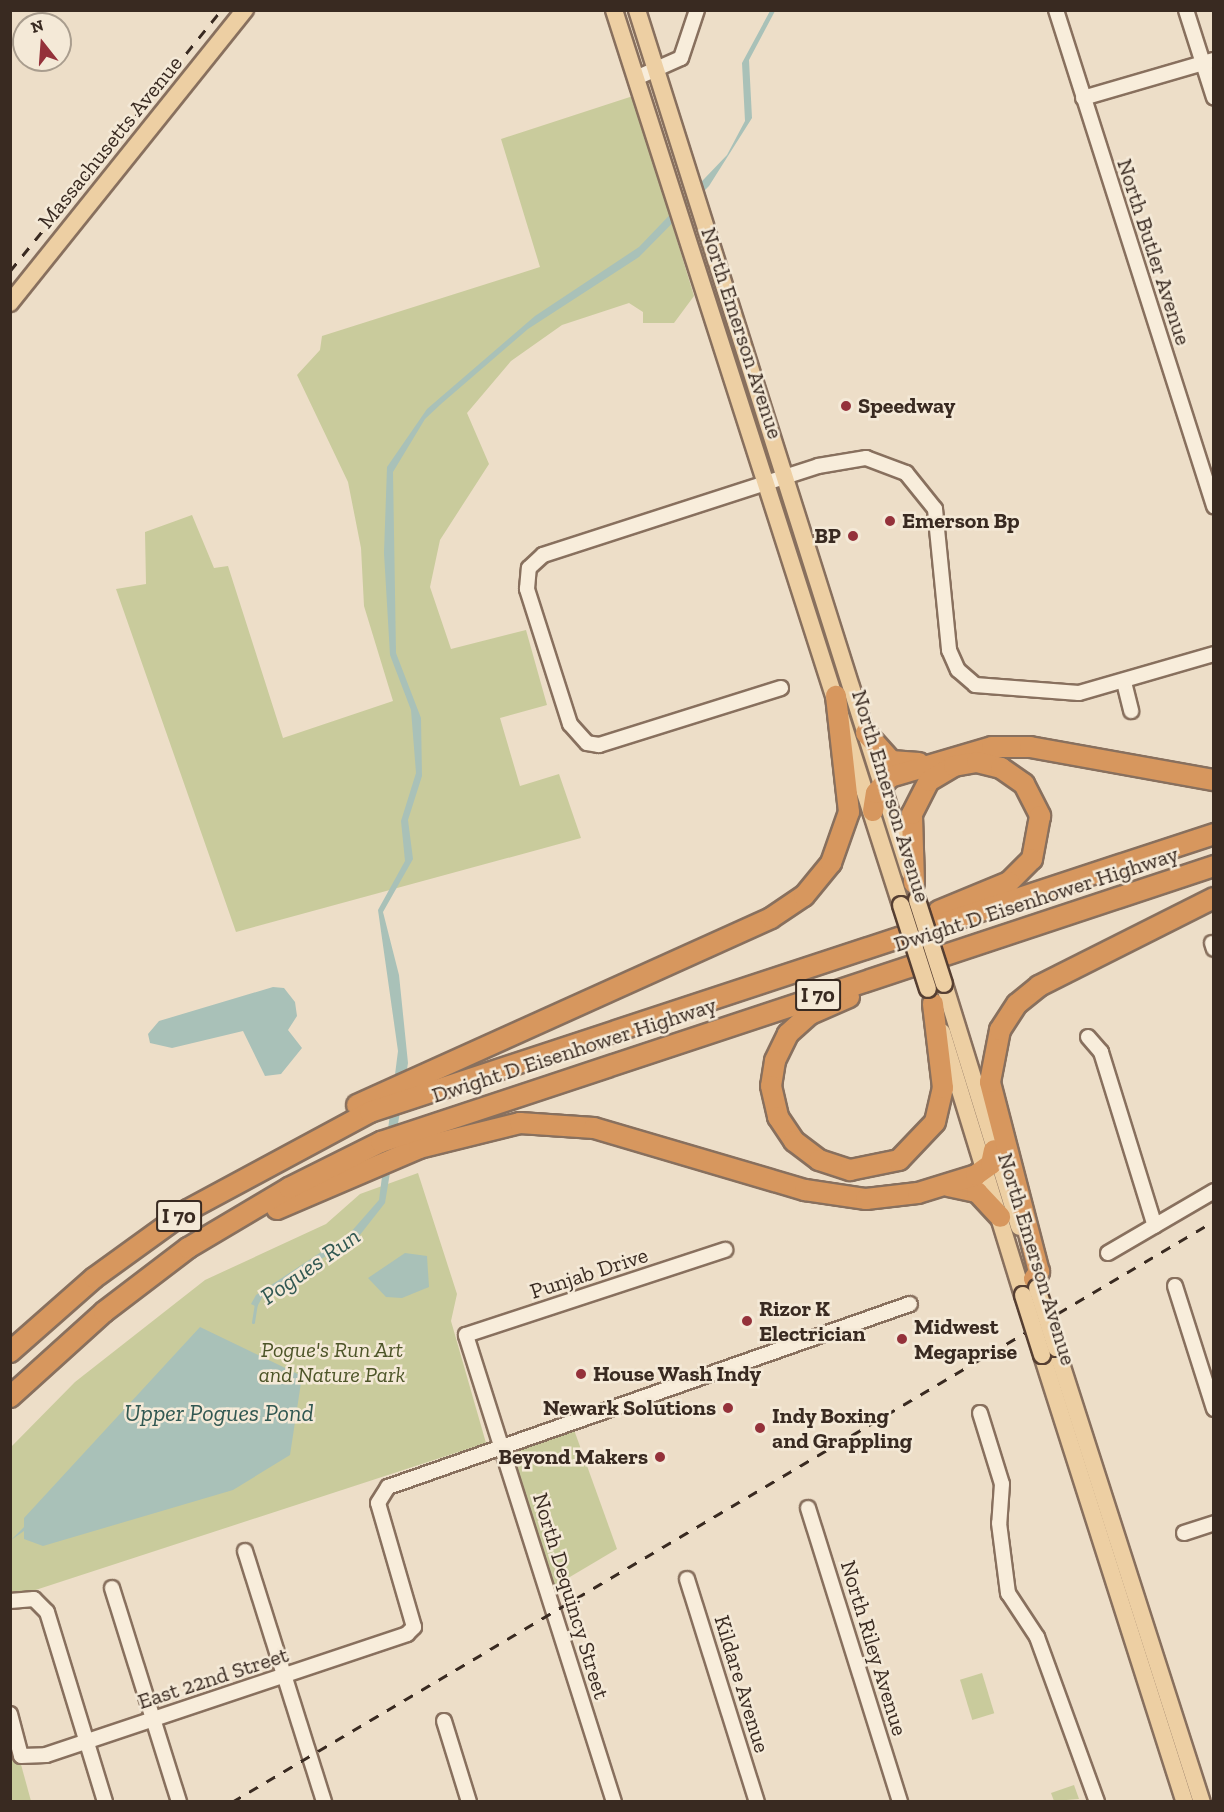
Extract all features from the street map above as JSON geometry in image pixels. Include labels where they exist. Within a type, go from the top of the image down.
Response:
[{"type":"highway","points":[[372,1104],[434,1069],[771,918],[804,896],[831,863],[849,812],[836,696]]},
{"type":"highway","points":[[866,733],[891,761],[927,763]]},
{"type":"highway","points":[[873,811],[882,784],[927,763],[980,749],[1023,746],[1214,780]]},
{"type":"highway","points":[[794,970],[1015,878],[1032,859],[1040,833],[1038,808],[1028,789],[1007,771],[983,763],[960,764],[934,777],[918,796],[912,814],[915,892]]},
{"type":"highway","name":"Dwight D Eisenhower Highway","points":[[372,1104],[430,1089],[1214,834]]},
{"type":"highway","name":"Dwight D Eisenhower Highway","points":[[10,1397],[128,1293],[224,1225],[364,1150],[423,1125],[1214,866]]},
{"type":"highway","points":[[1032,1288],[1039,1272],[990,1082],[1000,1030],[1017,1004],[1046,982],[1214,898]]},
{"type":"highway","points":[[930,996],[943,1096],[935,1122],[917,1147],[892,1164],[856,1170],[819,1160],[794,1141],[778,1117],[771,1086],[774,1061],[788,1034],[818,1010],[972,945]]},
{"type":"highway","name":"I 70","points":[[10,1352],[125,1254],[243,1176],[372,1104]]},
{"type":"highway","points":[[128,1293],[293,1200],[419,1148],[501,1126],[563,1124],[620,1134],[829,1195],[886,1198],[942,1186],[985,1169],[994,1150]]},
{"type":"highway","points":[[942,1186],[972,1190],[1000,1217]]},
{"type":"main road","name":"Massachusetts Avenue","points":[[10,303],[245,10]]},
{"type":"main road","name":"North Emerson Avenue","points":[[614,10],[686,233],[777,480],[866,733],[994,1150],[1049,1351],[1185,1802]]},
{"type":"main road","name":"North Emerson Avenue","points":[[638,10],[703,215],[836,696],[1000,1217],[1032,1288]]},
{"type":"main road","name":"North Emerson Avenue","points":[[1049,1351],[1203,1802]]},
{"type":"street","points":[[636,78],[657,70],[684,55],[697,10]]},
{"type":"street","name":"North Butler Avenue","points":[[1056,10],[1214,506]]},
{"type":"street","points":[[1186,10],[1208,61],[1214,98]]},
{"type":"street","points":[[1083,98],[1208,61]]},
{"type":"street","points":[[781,688],[599,745],[582,740],[570,724],[527,592],[529,568],[543,555],[777,480],[866,458],[892,465],[919,484],[941,529],[949,650],[969,680],[988,690],[1050,694],[1124,682],[1214,654]]},
{"type":"street","points":[[1124,682],[1131,711]]},
{"type":"street","points":[[1088,1037],[1101,1052],[1155,1226]]},
{"type":"street","points":[[1108,1253],[1214,1191]]},
{"type":"street","name":"Punjab Drive","points":[[466,1335],[725,1250]]},
{"type":"street","points":[[1175,1286],[1214,1409]]},
{"type":"street","points":[[501,1445],[910,1304]]},
{"type":"street","name":"North Dequincy Street","points":[[466,1335],[614,1802]]},
{"type":"street","points":[[981,1413],[1002,1484],[999,1523],[1008,1564],[1008,1593],[1037,1637],[1097,1802]]},
{"type":"street","name":"East 22nd Street","points":[[10,1714],[21,1756],[46,1755],[285,1678],[414,1627],[378,1503],[381,1493],[501,1445]]},
{"type":"street","name":"North Riley Avenue","points":[[808,1508],[900,1802]]},
{"type":"street","points":[[1184,1533],[1214,1523]]},
{"type":"street","points":[[245,1551],[324,1802]]},
{"type":"street","name":"Kildare Avenue","points":[[687,1579],[757,1802]]},
{"type":"street","points":[[112,1588],[179,1802]]},
{"type":"street","points":[[10,1601],[34,1599],[47,1612],[90,1739],[105,1802]]},
{"type":"street","points":[[444,1721],[469,1802]]},
{"type":"green space","points":[[633,96],[694,296],[674,323],[643,323],[643,312],[629,303],[562,325],[511,361],[467,413],[489,464],[440,540],[430,587],[451,649],[526,630],[547,705],[500,718],[520,786],[559,774],[581,838],[236,932],[116,589],[146,584],[145,532],[192,515],[214,568],[228,566],[283,738],[393,701],[364,606],[361,548],[348,482],[297,375],[320,350],[322,336],[540,267],[501,139]]},
{"type":"green space","name":"Pogue's Run Art and Nature Park","points":[[418,1173],[457,1294],[451,1321],[486,1443],[11,1598],[11,1447],[75,1382],[205,1280],[326,1224],[360,1194]]},
{"type":"green space","points":[[573,1427],[617,1549],[553,1587],[513,1459],[520,1443]]},
{"type":"green space","points":[[982,1673],[994,1713],[972,1720],[960,1680]]},
{"type":"green space","points":[[11,1728],[31,1801],[11,1801]]},
{"type":"green space","points":[[1074,1785],[1079,1799],[1054,1801],[1051,1793]]},
{"type":"water","points":[[770,11],[775,11],[749,60],[752,118],[709,186],[639,257],[528,329],[441,404],[425,419],[393,472],[396,653],[421,718],[422,776],[408,820],[413,859],[383,912],[399,975],[408,1063],[385,1203],[356,1240],[295,1273],[264,1294],[257,1307],[251,1304],[256,1295],[350,1233],[379,1200],[398,1051],[378,910],[405,861],[401,821],[416,773],[411,710],[390,655],[384,553],[387,467],[427,409],[535,316],[639,247],[727,155],[745,121],[742,63]]},
{"type":"water","points":[[273,987],[284,988],[295,1002],[297,1016],[288,1030],[302,1048],[281,1074],[265,1076],[243,1031],[172,1048],[150,1043],[148,1034],[159,1021]]},
{"type":"water","points":[[405,1253],[427,1256],[429,1287],[402,1298],[386,1297],[368,1278]]},
{"type":"water","name":"Upper Pogues Pond","points":[[200,1327],[302,1376],[290,1455],[233,1490],[43,1546],[24,1539],[24,1531],[11,1540],[24,1527],[24,1518]]},
{"type":"waterway","name":"Pogues Run","points":[[253,1322],[256,1304]]},
{"type":"railway","points":[[10,271],[221,10]]},
{"type":"railway","points":[[232,1802],[1214,1221]]},
{"type":"place","name":"Speedway","points":[[846,406]]},
{"type":"place","name":"Emerson Bp","points":[[890,521]]},
{"type":"place","name":"BP","points":[[853,536]]},
{"type":"place","name":"Rizor K Electrician","points":[[747,1321]]},
{"type":"place","name":"Midwest Megaprise","points":[[902,1339]]},
{"type":"place","name":"House Wash Indy","points":[[581,1374]]},
{"type":"place","name":"Newark Solutions","points":[[728,1408]]},
{"type":"place","name":"Indy Boxing and Grappling","points":[[760,1428]]},
{"type":"place","name":"Beyond Makers","points":[[660,1457]]}]
